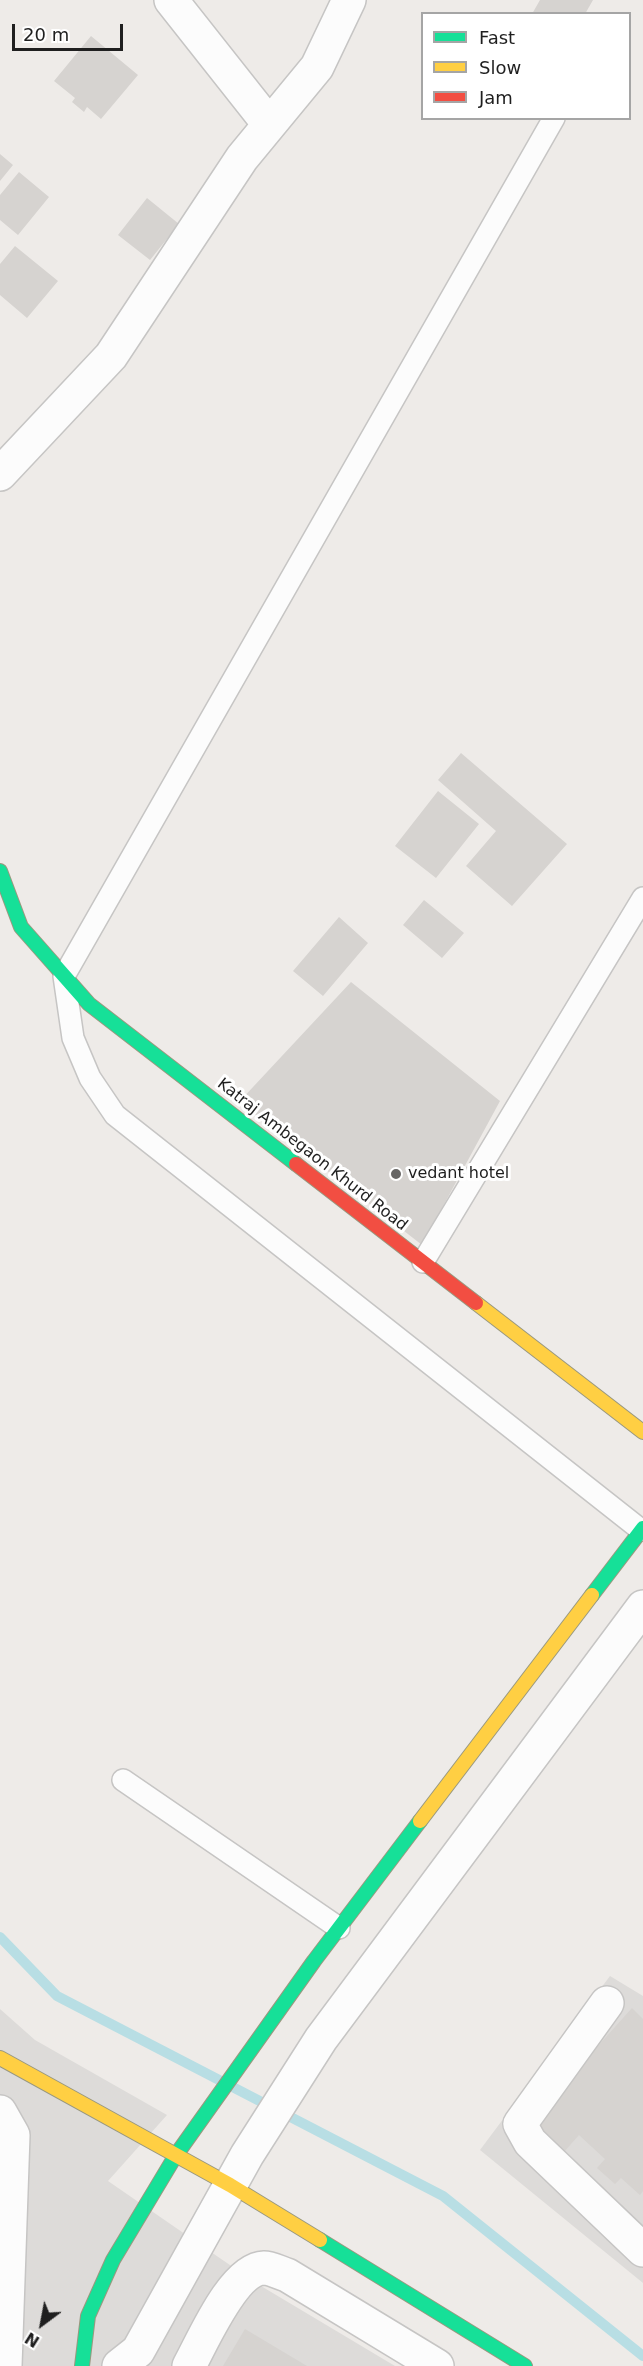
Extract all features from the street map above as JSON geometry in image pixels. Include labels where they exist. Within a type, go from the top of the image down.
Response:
[{"type":"street","points":[[171,0],[269,124]]},
{"type":"street","points":[[0,474],[111,356],[242,158],[317,67],[349,0]]},
{"type":"street","name":"Katraj Ambegaon Khurd Road","points":[[0,871],[21,927],[89,1004],[643,1432]]},
{"type":"street","points":[[82,2366],[88,2316],[113,2260],[176,2155],[277,2011],[642,1529]]},
{"type":"street","points":[[119,2366],[138,2352],[247,2155],[321,2039],[643,1607]]},
{"type":"street","points":[[607,2002],[520,2124],[530,2142],[643,2250]]},
{"type":"street","points":[[0,2058],[230,2185],[525,2366]]},
{"type":"street","points":[[0,2112],[13,2135],[5,2366]]},
{"type":"street","points":[[189,2366],[237,2283],[249,2273],[265,2268],[287,2275],[437,2366]]},
{"type":"lane","points":[[553,120],[64,976],[73,1038],[90,1078],[115,1115],[642,1529]]},
{"type":"lane","points":[[423,1262],[643,898]]},
{"type":"lane","points":[[123,1780],[339,1928]]},
{"type":"shaded area","points":[[610,1976],[643,1996],[643,2283],[480,2150]]},
{"type":"shaded area","points":[[0,2009],[35,2040],[167,2115],[108,2181],[256,2283],[395,2366],[0,2366]]},
{"type":"building","points":[[540,0],[593,0],[586,12],[533,12]]},
{"type":"building","points":[[91,36],[138,75],[101,119],[87,107],[84,112],[72,102],[75,98],[54,81]]},
{"type":"building","points":[[0,154],[13,165],[0,181]]},
{"type":"building","points":[[19,172],[49,197],[18,235],[0,220],[0,195]]},
{"type":"building","points":[[147,198],[179,224],[150,260],[118,235]]},
{"type":"building","points":[[15,246],[58,281],[27,318],[0,295],[0,264]]},
{"type":"building","points":[[461,753],[567,844],[512,906],[466,866],[496,831],[438,780]]},
{"type":"building","points":[[438,791],[479,824],[436,878],[395,846]]},
{"type":"building","points":[[424,900],[464,933],[442,958],[403,925]]},
{"type":"building","points":[[339,917],[368,943],[323,996],[293,971]]},
{"type":"building","name":"vedant hotel","points":[[351,982],[500,1101],[422,1245],[239,1102]]},
{"type":"building","points":[[632,2008],[643,2019],[643,2191],[640,2195],[621,2178],[615,2184],[597,2168],[605,2159],[579,2135],[563,2153],[529,2123]]},
{"type":"building","points":[[245,2329],[307,2366],[223,2366]]},
{"type":"waterway","points":[[0,1937],[57,1996],[443,2196],[643,2356]]},
{"type":"traffic: fast","points":[[0,871],[21,927],[89,1004],[296,1164]]},
{"type":"traffic: fast","points":[[592,1595],[643,1528]]},
{"type":"traffic: fast","points":[[82,2366],[88,2316],[113,2260],[176,2155],[314,1961],[420,1821]]},
{"type":"traffic: fast","points":[[320,2240],[525,2366]]},
{"type":"traffic: slow","points":[[476,1303],[643,1432]]},
{"type":"traffic: slow","points":[[420,1821],[592,1595]]},
{"type":"traffic: slow","points":[[0,2058],[230,2185],[320,2240]]},
{"type":"traffic: jam","points":[[296,1164],[476,1303]]},
{"type":"place","name":"vedant hotel","points":[[396,1174]]}]
